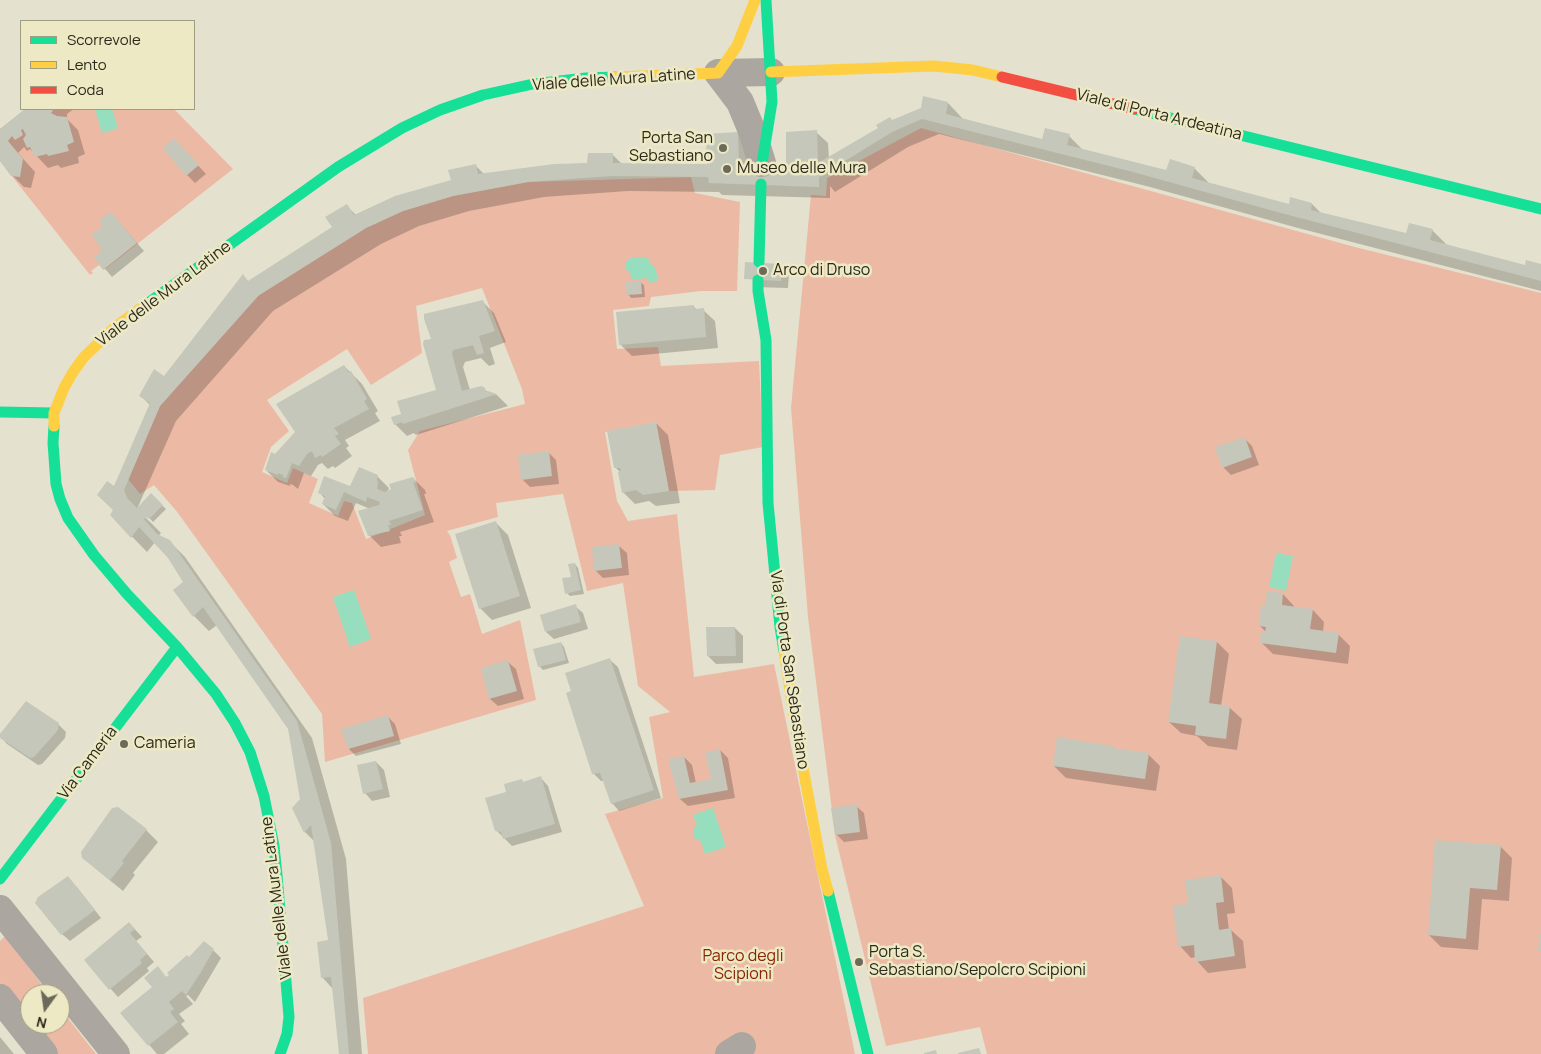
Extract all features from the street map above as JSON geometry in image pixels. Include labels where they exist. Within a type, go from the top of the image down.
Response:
[{"type":"street","points":[[755,0],[740,41],[718,73],[740,102],[752,131],[762,173]]},
{"type":"street","points":[[758,262],[762,173],[771,111],[771,72],[766,0]]},
{"type":"street","name":"Viale di Porta Ardeatina","points":[[771,72],[934,66],[972,70],[1541,209]]},
{"type":"street","name":"Viale delle Mura Latine","points":[[280,1054],[287,1034],[289,1017],[274,846],[264,796],[250,752],[235,722],[216,694],[177,647],[127,594],[94,555],[68,518],[56,484],[53,443],[54,413],[64,388],[73,372],[95,346],[114,328],[338,167],[402,128],[440,110],[483,95],[533,84],[586,78],[771,72]]},
{"type":"street","name":"Via di Porta San Sebastiano","points":[[758,280],[766,340],[768,503],[780,627],[822,869],[868,1054]]},
{"type":"street","points":[[0,412],[54,413]]},
{"type":"street","name":"Via Cameria","points":[[0,879],[177,647]]},
{"type":"street","points":[[0,909],[116,1054]]},
{"type":"street","points":[[0,998],[44,1054]]},
{"type":"green space","points":[[24,110],[175,110],[233,169],[104,270],[99,265],[91,271],[93,273],[90,275],[0,161],[0,129]]},
{"type":"green space","points":[[921,128],[1355,247],[1541,293],[1541,1054],[987,1054],[980,1027],[886,1046],[835,835],[808,617],[791,408],[811,195],[826,196],[827,178]]},
{"type":"green space","name":"Parco degli Scipioni","points":[[691,177],[695,193],[740,202],[737,291],[701,291],[651,297],[649,306],[613,310],[617,349],[658,347],[661,366],[759,361],[763,447],[720,455],[715,490],[669,491],[656,422],[605,432],[617,501],[628,521],[677,514],[694,677],[774,664],[855,1054],[368,1054],[363,998],[644,906],[605,814],[663,798],[649,717],[670,712],[638,686],[623,583],[587,591],[563,494],[496,503],[498,517],[447,531],[457,558],[449,562],[461,597],[470,594],[482,634],[520,620],[536,700],[325,762],[322,714],[178,513],[154,485],[140,494],[128,479],[160,406],[260,294],[366,228],[403,211],[453,196],[528,182]],"holes":[[[482,288],[522,389],[525,404],[420,431],[408,450],[425,515],[366,539],[352,503],[344,501],[338,516],[309,503],[318,479],[293,468],[287,483],[262,472],[271,447],[289,431],[267,400],[347,349],[371,385],[422,353],[416,306]]]},
{"type":"green space","points":[[5,936],[41,984],[20,984],[20,1009],[0,983],[0,941]]},
{"type":"green space","points":[[70,1021],[96,1054],[54,1054],[39,1034],[70,1034]]},
{"type":"shaded area","points":[[95,110],[112,110],[118,128],[102,133]]},
{"type":"shaded area","points":[[631,258],[648,258],[654,266],[658,277],[657,281],[650,283],[647,278],[632,280],[630,273],[625,269],[625,263]]},
{"type":"shaded area","points":[[1276,553],[1293,556],[1286,591],[1269,587]]},
{"type":"shaded area","points":[[354,590],[371,639],[350,647],[333,597]]},
{"type":"shaded area","points":[[713,808],[726,847],[705,854],[701,841],[695,839],[693,830],[697,825],[693,815]]},
{"type":"building","points":[[923,96],[948,102],[946,114],[1042,139],[1045,128],[1070,134],[1067,145],[1166,170],[1170,159],[1195,167],[1192,178],[1289,204],[1290,197],[1312,203],[1311,210],[1406,233],[1409,223],[1433,229],[1430,240],[1525,265],[1526,260],[1541,264],[1541,281],[1133,172],[922,119],[892,132],[819,177],[819,187],[709,183],[708,177],[612,176],[528,182],[453,196],[403,211],[366,228],[258,296],[160,406],[124,490],[127,498],[137,508],[151,493],[163,505],[149,519],[146,517],[144,519],[157,534],[170,540],[297,721],[331,843],[349,1054],[339,1054],[331,977],[321,978],[317,942],[328,940],[311,825],[304,833],[292,808],[300,799],[288,729],[203,607],[193,617],[173,590],[183,582],[168,558],[139,527],[131,538],[110,515],[113,510],[97,495],[107,481],[114,486],[150,403],[139,396],[154,369],[164,376],[243,274],[248,281],[332,227],[325,217],[347,204],[354,215],[395,196],[451,180],[448,170],[476,164],[478,174],[554,164],[587,163],[588,153],[613,153],[613,163],[707,164],[706,134],[738,132],[739,164],[786,163],[786,132],[817,130],[818,163],[878,128],[876,125],[890,117],[892,120],[921,108]]},
{"type":"building","points":[[24,110],[53,110],[51,113],[67,117],[74,142],[67,145],[69,151],[35,157],[30,147],[27,148],[23,139],[26,135],[23,129],[21,130],[23,135],[15,140],[12,136],[8,141],[23,159],[20,177],[11,176],[0,161],[0,129]]},
{"type":"building","points":[[174,138],[199,165],[186,176],[163,148]]},
{"type":"building","points":[[111,212],[137,243],[103,270],[94,257],[102,251],[92,234],[103,226],[99,220]]},
{"type":"building","name":"Arco di Druso","points":[[745,262],[782,264],[781,281],[744,279]]},
{"type":"building","points":[[641,281],[642,294],[627,295],[625,282]]},
{"type":"building","points":[[483,300],[495,331],[479,336],[484,353],[477,355],[473,345],[453,350],[452,354],[462,391],[481,386],[485,388],[486,392],[497,394],[403,424],[402,422],[394,425],[391,417],[401,414],[397,401],[436,390],[423,344],[424,340],[431,339],[424,314]]},
{"type":"building","points":[[694,305],[694,309],[704,308],[706,337],[619,345],[616,312]]},
{"type":"building","points":[[344,365],[348,372],[351,371],[367,399],[364,401],[369,409],[334,428],[339,434],[335,436],[341,444],[322,457],[321,455],[315,458],[312,451],[307,454],[299,466],[292,463],[286,478],[278,473],[278,475],[265,470],[271,452],[275,454],[295,432],[276,404]]},
{"type":"building","points":[[656,422],[669,491],[643,495],[636,490],[622,493],[618,472],[621,471],[620,468],[614,468],[607,431]]},
{"type":"building","points":[[1245,437],[1252,457],[1222,468],[1215,447]]},
{"type":"building","points":[[549,451],[552,476],[521,480],[518,455]]},
{"type":"building","points":[[359,467],[378,475],[377,489],[385,492],[391,489],[389,484],[413,477],[423,510],[389,521],[391,525],[388,525],[390,531],[368,536],[358,511],[379,505],[380,502],[367,497],[366,502],[344,492],[336,510],[322,504],[325,496],[318,493],[324,476],[350,486]]},
{"type":"building","points":[[496,521],[520,596],[479,609],[455,534]]},
{"type":"building","points":[[619,544],[622,568],[594,571],[592,547]]},
{"type":"building","points":[[575,563],[581,590],[565,594],[562,578],[571,577],[568,564]]},
{"type":"building","points":[[1267,591],[1283,593],[1282,605],[1313,609],[1310,629],[1339,633],[1336,653],[1260,643],[1261,631],[1265,632],[1266,627],[1259,626],[1261,605],[1265,606]]},
{"type":"building","points":[[576,604],[581,622],[545,632],[540,615]]},
{"type":"building","points":[[706,627],[735,627],[736,656],[707,656]]},
{"type":"building","points":[[1180,636],[1217,641],[1209,703],[1230,706],[1226,739],[1195,735],[1196,726],[1168,722]]},
{"type":"building","points":[[561,642],[566,660],[538,667],[533,649]]},
{"type":"building","points":[[610,658],[654,790],[611,804],[600,773],[592,774],[566,693],[571,691],[565,673]]},
{"type":"building","points":[[508,660],[517,691],[489,699],[481,668]]},
{"type":"building","points":[[26,701],[59,723],[58,730],[34,757],[30,758],[0,738],[0,734]]},
{"type":"building","points":[[388,715],[394,736],[348,749],[341,729]]},
{"type":"building","points":[[1057,737],[1149,753],[1145,779],[1053,766]]},
{"type":"building","points":[[720,749],[728,790],[679,799],[668,759],[684,756],[690,783],[711,779],[705,753]]},
{"type":"building","points":[[376,761],[383,789],[363,794],[357,765]]},
{"type":"building","points":[[541,776],[555,824],[503,839],[501,832],[495,831],[485,798],[506,792],[504,784],[522,779],[523,782]]},
{"type":"building","points":[[857,804],[860,832],[835,835],[831,808]]},
{"type":"building","points":[[118,807],[147,829],[110,880],[82,858],[81,852],[112,808]]},
{"type":"building","points":[[1435,840],[1501,845],[1497,890],[1470,888],[1466,939],[1428,935]]},
{"type":"building","points":[[1221,875],[1224,902],[1216,903],[1219,930],[1231,928],[1235,956],[1195,962],[1194,945],[1178,947],[1173,905],[1188,904],[1185,880]]},
{"type":"building","points":[[68,876],[95,910],[61,935],[35,903],[38,897]]},
{"type":"building","points":[[129,922],[135,929],[130,933],[147,954],[140,960],[142,963],[109,990],[84,960]]},
{"type":"building","points":[[1540,934],[1541,952],[1538,952]]},
{"type":"building","points":[[204,941],[214,949],[201,972],[186,995],[182,991],[169,1002],[174,1009],[170,1012],[178,1022],[148,1046],[120,1013],[152,987],[144,978],[158,966],[166,977],[169,975],[167,973],[187,955],[189,957]]},
{"type":"building","points":[[979,1048],[981,1054],[958,1054],[958,1053]]},
{"type":"building","points":[[936,1050],[937,1054],[924,1054],[924,1053]]},
{"type":"traffic: fast","points":[[762,163],[772,102],[766,0]]},
{"type":"traffic: fast","points":[[144,306],[338,167],[402,128],[440,110],[483,95],[533,84],[615,77]]},
{"type":"traffic: fast","points":[[1134,109],[1541,209]]},
{"type":"traffic: fast","points":[[759,262],[761,184]]},
{"type":"traffic: fast","points":[[758,280],[766,340],[768,503],[784,651]]},
{"type":"traffic: fast","points":[[0,412],[54,413]]},
{"type":"traffic: fast","points":[[54,426],[53,443],[56,484],[68,518],[94,555],[127,594],[177,647],[216,694],[235,723],[250,752],[264,796],[274,846],[277,875],[289,1017],[287,1034],[280,1054]]},
{"type":"traffic: fast","points":[[0,879],[177,647]]},
{"type":"traffic: fast","points":[[828,891],[868,1054]]},
{"type":"traffic: slow","points":[[615,77],[718,73],[737,46],[755,0]]},
{"type":"traffic: slow","points":[[771,72],[934,66],[973,70],[1002,77]]},
{"type":"traffic: slow","points":[[54,426],[54,413],[64,388],[84,357],[114,328],[144,306]]},
{"type":"traffic: slow","points":[[784,651],[797,736],[822,869],[828,891]]},
{"type":"traffic: jam","points":[[1002,77],[1134,109]]},
{"type":"place","name":"Porta San Sebastiano","points":[[723,148]]},
{"type":"place","name":"Museo delle Mura","points":[[727,169]]},
{"type":"place","name":"Arco di Druso","points":[[763,271]]},
{"type":"place","name":"Cameria","points":[[124,744]]},
{"type":"place","name":"Porta S. Sebastiano/Sepolcro Scipioni","points":[[859,962]]}]
